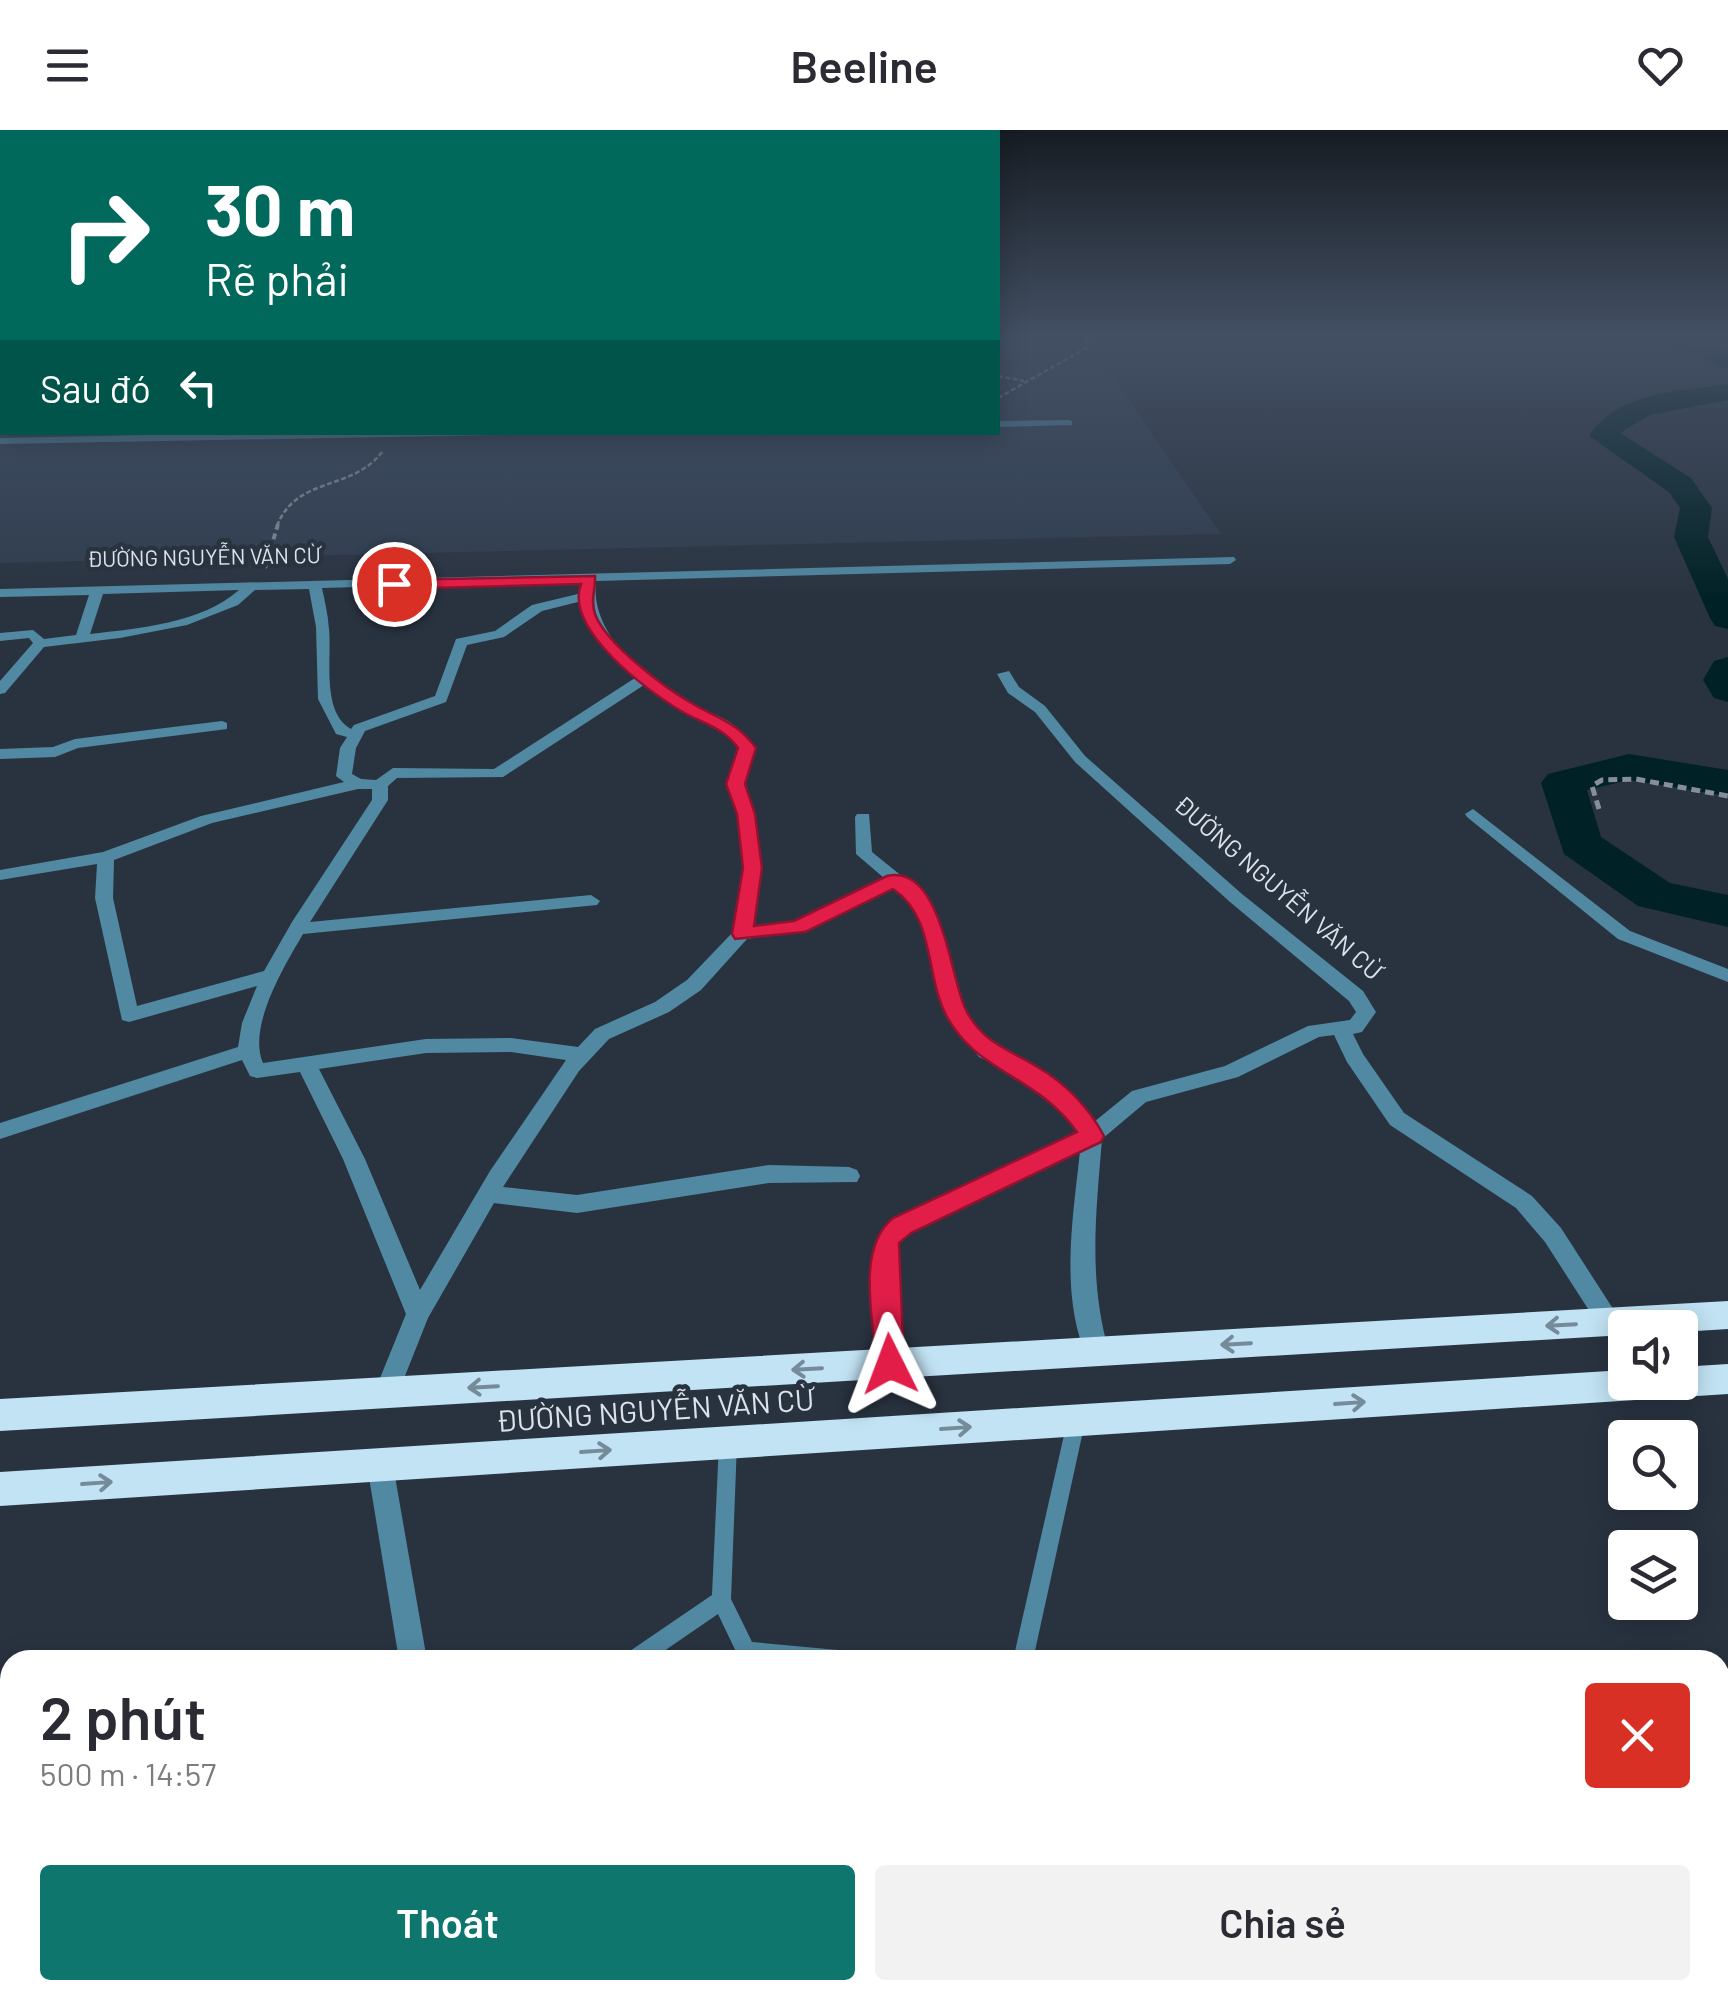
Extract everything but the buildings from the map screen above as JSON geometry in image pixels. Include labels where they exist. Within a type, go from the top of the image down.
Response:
[{"type":"highway","name":"ĐƯỜNG NGUYỄN VĂN CỪ","points":[[1698,1317],[1728,1315]]},
{"type":"highway","name":"ĐƯỜNG NGUYỄN VĂN CỪ","points":[[0,1415],[1608,1322]]},
{"type":"highway","name":"ĐƯỜNG NGUYỄN VĂN CỪ","points":[[1698,1381],[1728,1379]]},
{"type":"highway","name":"ĐƯỜNG NGUYỄN VĂN CỪ","points":[[0,1489],[1608,1386]]},
{"type":"street","points":[[0,441],[325,435]]},
{"type":"street","name":"ĐƯỜNG NGUYỄN VĂN CỪ","points":[[0,593],[1230,560]]},
{"type":"street","points":[[386,1392],[418,1314],[488,1194],[582,1054],[602,1034],[678,998],[742,934],[753,868],[746,814],[736,784],[747,748],[733,729],[688,708],[605,640],[589,618],[584,596],[590,579]]},
{"type":"street","points":[[315,586],[323,641],[320,681],[330,717],[340,731],[356,734]]},
{"type":"street","points":[[0,690],[40,644],[128,634],[174,622],[224,607],[250,588]]},
{"type":"street","points":[[82,639],[96,591]]},
{"type":"street","points":[[358,784],[344,776],[348,748],[359,728],[441,698],[454,657],[466,640],[500,634],[537,608],[584,596]]},
{"type":"street","points":[[0,637],[33,634],[40,644]]},
{"type":"street","name":"ĐƯỜNG NGUYỄN VĂN CỪ","points":[[1004,674],[1013,690],[1040,708],[1080,759],[1236,898],[1356,996],[1366,1012],[1355,1027],[1340,1027]]},
{"type":"street","points":[[0,875],[106,857],[207,818],[358,784],[380,785],[393,773],[497,774],[646,677]]},
{"type":"street","points":[[0,754],[56,752],[75,744],[222,726]]},
{"type":"street","points":[[380,785],[380,800],[296,929],[261,1001],[248,1050],[258,1070],[426,1046],[511,1044],[582,1054]]},
{"type":"street","points":[[1474,814],[1624,935],[1728,976]]},
{"type":"street","points":[[863,817],[864,854],[916,895],[932,926],[956,1012],[986,1052],[1028,1072],[1067,1100],[1092,1136],[1083,1235],[1085,1310],[1097,1352]]},
{"type":"street","points":[[106,857],[104,898],[128,1015],[274,975]]},
{"type":"street","points":[[742,934],[798,927],[894,880]]},
{"type":"street","points":[[296,929],[591,901]]},
{"type":"street","points":[[890,1364],[884,1252],[888,1237],[902,1226],[1092,1136],[1139,1096],[1231,1072],[1315,1031],[1340,1027],[1354,1058],[1397,1119],[1524,1202],[1553,1235],[1608,1320]]},
{"type":"street","points":[[0,1132],[248,1050]]},
{"type":"street","points":[[307,1066],[354,1159],[418,1314]]},
{"type":"street","points":[[488,1194],[577,1204],[770,1174],[849,1176]]},
{"type":"street","points":[[380,1464],[411,1650]]},
{"type":"lane","points":[[1025,1650],[1077,1420]]},
{"type":"lane","points":[[728,1442],[721,1600],[746,1650]]},
{"type":"lane","points":[[648,1650],[721,1600]]},
{"type":"path","points":[[250,588],[263,576],[282,514],[291,500],[378,460],[383,451],[379,435]]},
{"type":"path","points":[[1599,809],[1592,786],[1605,779],[1655,781],[1728,796]]},
{"type":"shaded area","points":[[1000,426],[1147,426],[1221,534],[0,563],[0,435],[1000,435]]},
{"type":"waterway","points":[[1610,426],[1604,436],[1680,485],[1696,508],[1691,537],[1728,618]]},
{"type":"waterway","points":[[1728,669],[1723,680],[1728,690]]},
{"type":"waterway","points":[[1728,783],[1629,767],[1563,783],[1580,844],[1655,895],[1728,911]]},
{"type":"route","points":[[394,584],[590,579],[584,596],[589,618],[605,640],[688,708],[733,729],[747,748],[736,784],[746,814],[753,868],[748,919],[742,934],[778,933],[798,927],[836,912],[894,880],[916,895],[932,926],[956,1012],[986,1052],[1028,1072],[1067,1100],[1092,1136],[902,1226],[888,1237],[884,1252],[890,1364]]}]
